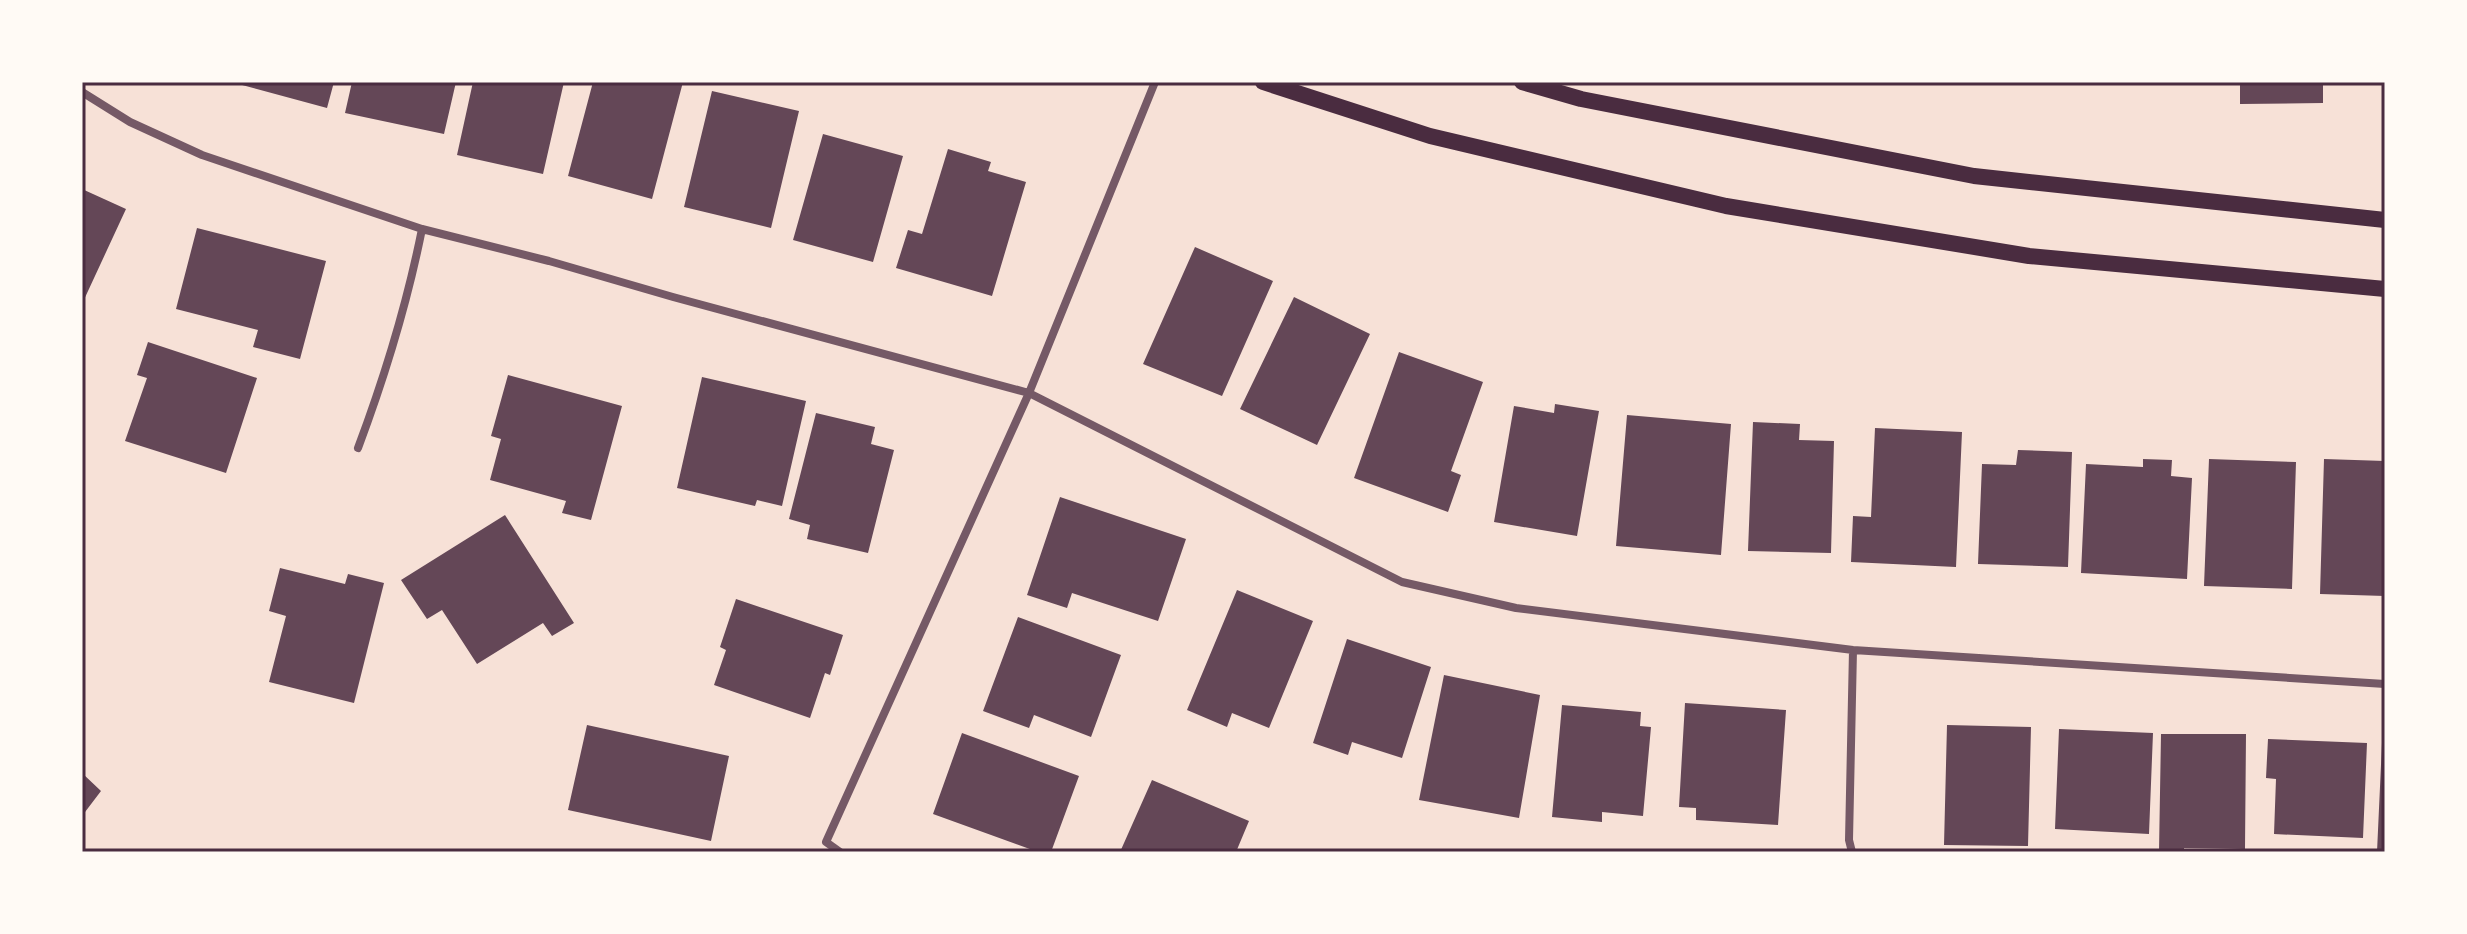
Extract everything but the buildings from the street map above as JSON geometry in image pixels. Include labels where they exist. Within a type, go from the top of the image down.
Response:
[{"type":"main road","points":[[1263,82],[1430,136],[1726,206],[2029,256],[2385,289]]},
{"type":"main road","points":[[1522,82],[1581,99],[1974,176],[2385,220]]},
{"type":"street","points":[[840,852],[826,842],[1029,393],[1155,82]]},
{"type":"street","points":[[82,92],[130,122],[202,155],[422,229],[1029,393],[1402,582],[1516,608],[1853,650],[2385,684]]},
{"type":"street","points":[[358,448],[409,293],[422,229]]},
{"type":"street","points":[[1852,852],[1849,840],[1853,650]]}]
